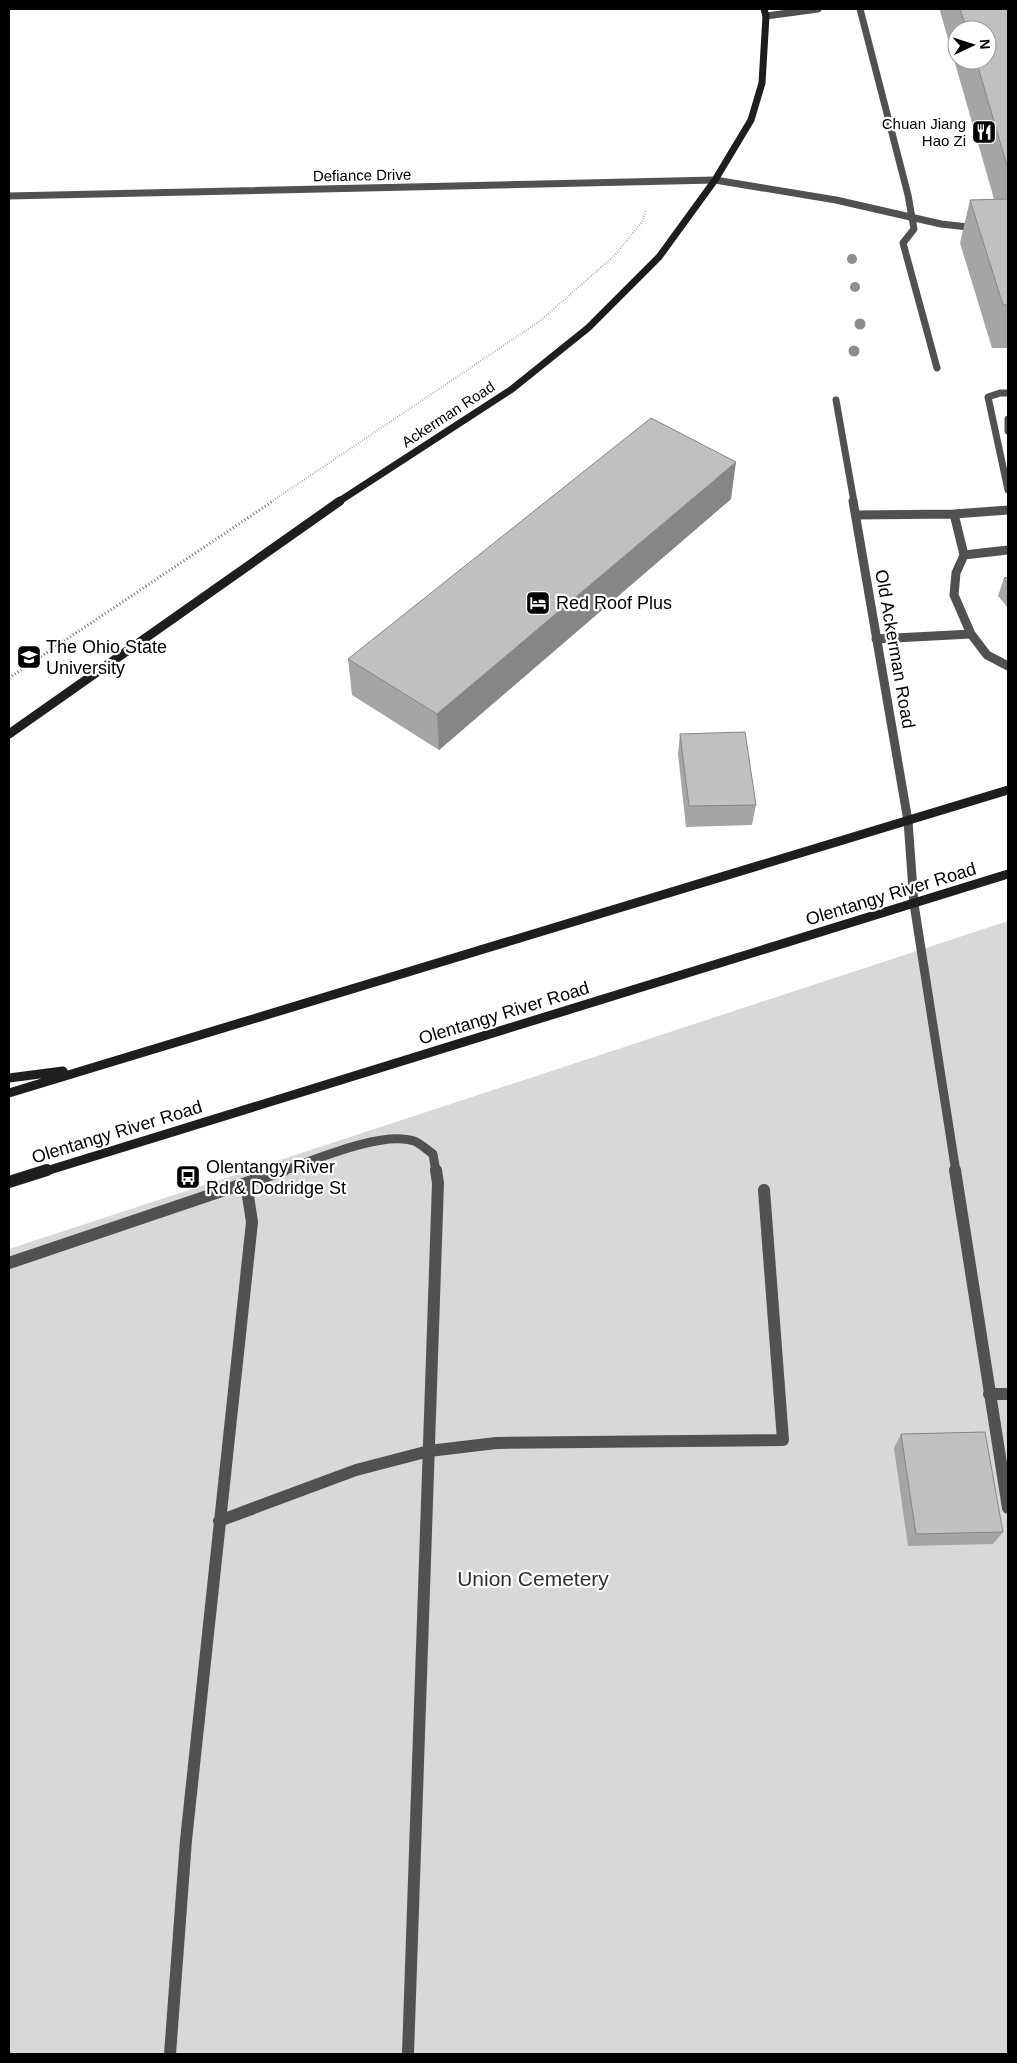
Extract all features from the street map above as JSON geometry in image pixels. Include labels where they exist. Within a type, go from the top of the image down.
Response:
[{"type":"main road","name":"Ackerman Road","points":[[9,734],[338,503],[512,389],[588,328],[659,257],[715,180],[750,120],[762,84],[766,16],[764,9]]},
{"type":"main road","points":[[9,1094],[908,822],[1008,790]]},
{"type":"main road","name":"Olentangy River Road","points":[[9,1182],[1008,874]]},
{"type":"main road","points":[[9,1078],[92,1068]]},
{"type":"street","points":[[766,16],[818,9]]},
{"type":"street","points":[[860,9],[913,220],[914,229],[903,243],[937,368]]},
{"type":"street","name":"Defiance Drive","points":[[9,196],[715,180],[837,200],[913,220],[950,227],[989,228]]},
{"type":"street","points":[[1008,393],[1000,393],[988,398],[1008,490]]},
{"type":"street","name":"Old Ackerman Road","points":[[836,400],[908,822],[914,904],[1008,1508]]},
{"type":"street","points":[[1008,419],[1008,431]]},
{"type":"street","points":[[856,515],[954,514],[1008,510]]},
{"type":"street","points":[[954,514],[964,555],[956,573],[954,596],[971,634],[987,655],[1008,666]]},
{"type":"street","points":[[964,555],[1008,550]]},
{"type":"street","points":[[876,639],[971,634]]},
{"type":"street","points":[[9,1263],[353,1147],[386,1139],[414,1142],[433,1154],[438,1182],[408,2054]]},
{"type":"street","points":[[170,2054],[186,1840],[252,1222],[246,1183]]},
{"type":"street","points":[[220,1521],[356,1470],[429,1451],[496,1443],[783,1440],[764,1190]]},
{"type":"street","points":[[989,1394],[1008,1394]]},
{"type":"path","points":[[9,678],[528,330],[573,294],[625,246],[644,222],[646,209],[640,205]]},
{"type":"green space","name":"Union Cemetery","points":[[1008,921],[1008,2054],[9,2054],[9,1249]]},
{"type":"building","points":[[960,9],[1008,9],[1008,169],[979,70],[997,70],[997,20],[964,20]]},
{"type":"building","points":[[1008,199],[1008,305],[1003,305],[970,200]]},
{"type":"building","name":"Red Roof Plus","points":[[651,418],[736,462],[437,714],[348,659]]},
{"type":"building","points":[[745,732],[756,805],[689,806],[680,734]]},
{"type":"building","points":[[985,1432],[1003,1532],[916,1534],[901,1434]]},
{"type":"place","name":"Chuan Jiang Hao Zi","points":[[984,132]]},
{"type":"place","name":"Red Roof Plus","points":[[538,603]]},
{"type":"place","name":"The Ohio State University","points":[[29,657]]},
{"type":"place","name":"Olentangy River Rd & Dodridge St","points":[[188,1177]]}]
